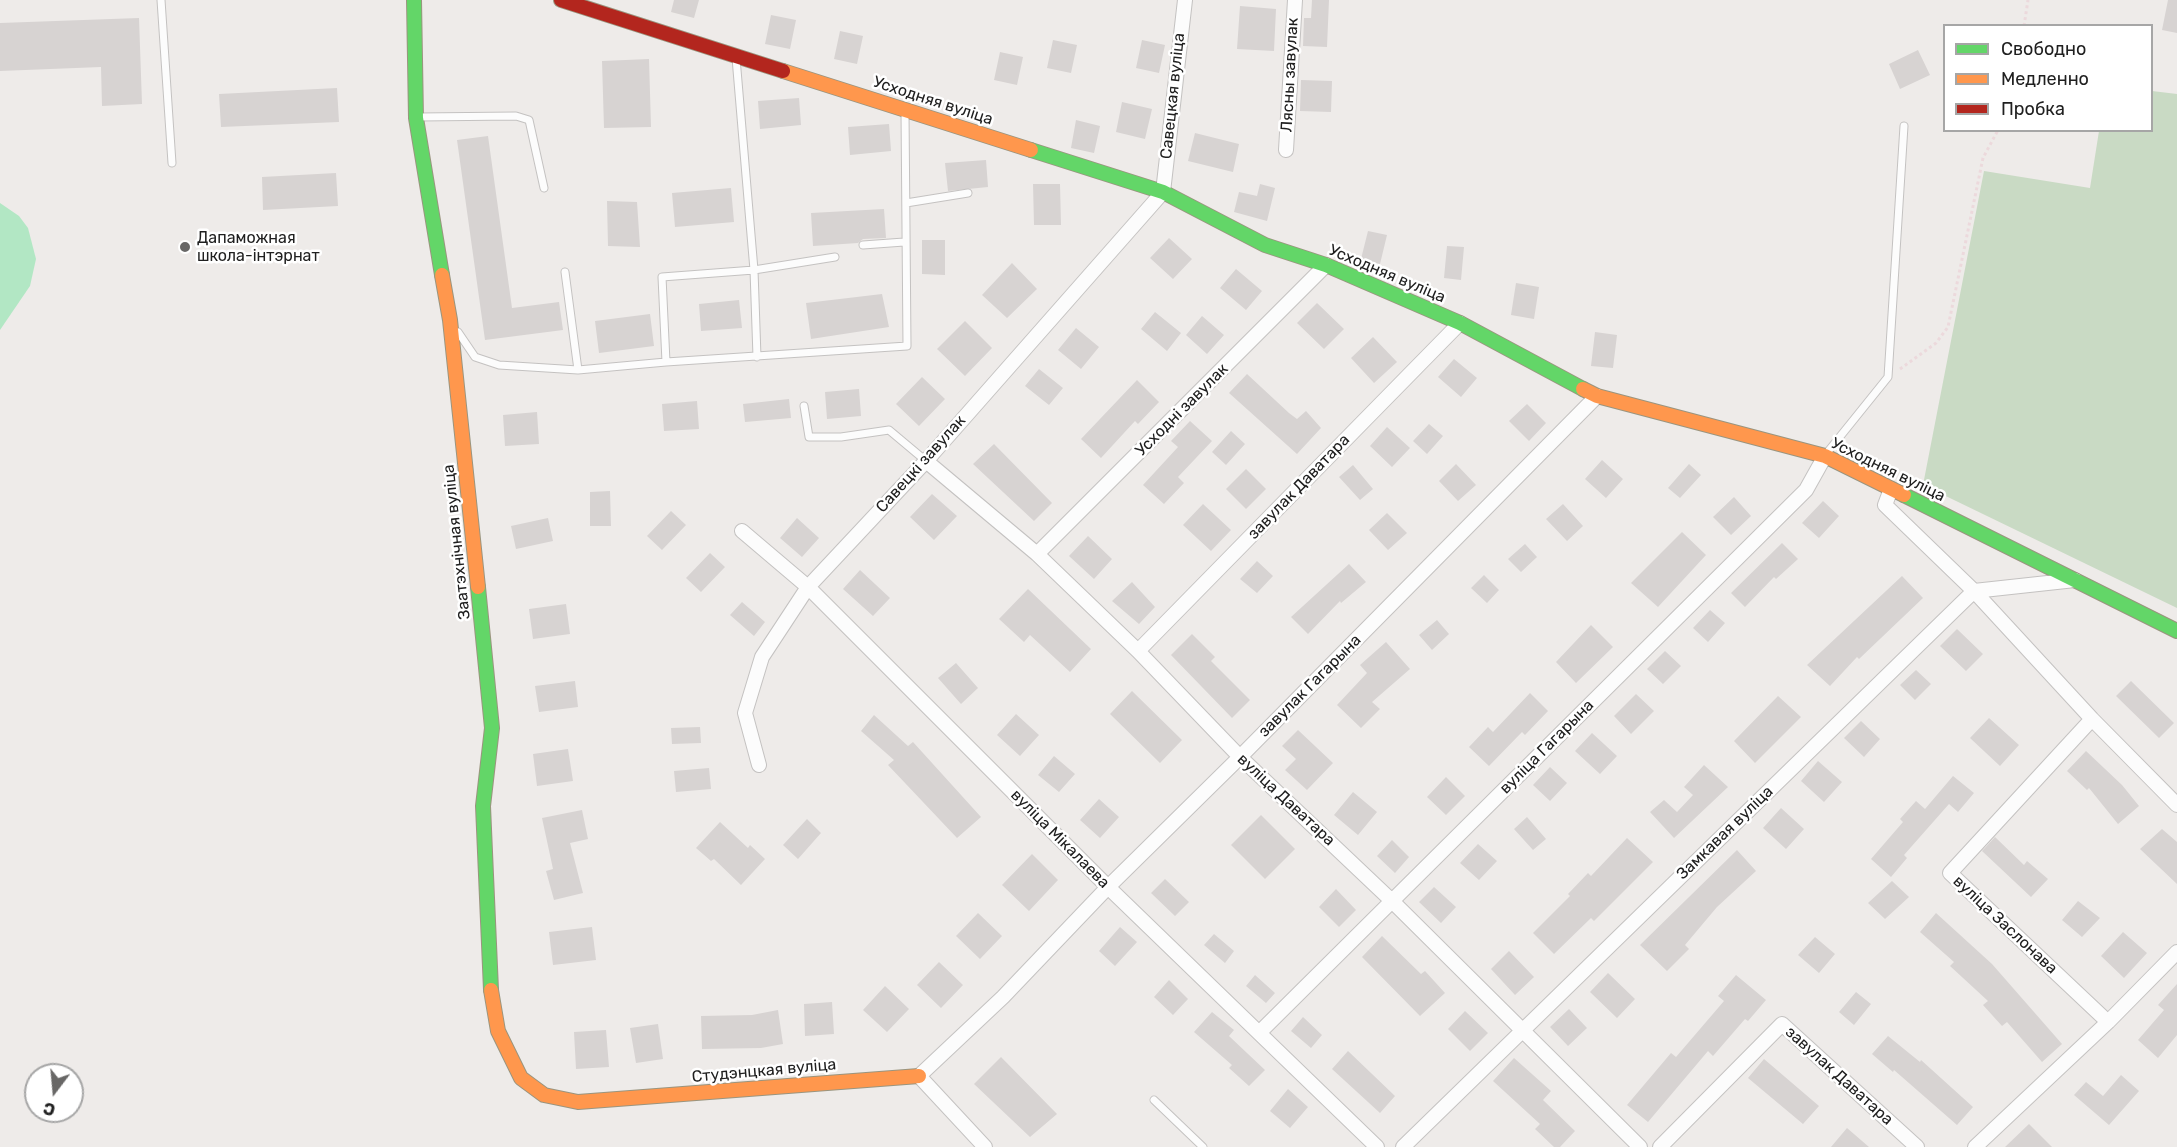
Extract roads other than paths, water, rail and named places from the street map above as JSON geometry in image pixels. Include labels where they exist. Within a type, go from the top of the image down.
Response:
[{"type":"street","name":"Заатэхнічная вуліца","points":[[414,0],[416,117],[450,320],[492,728],[483,806],[489,981],[498,1031],[521,1078]]},
{"type":"street","name":"Усходняя вуліца","points":[[561,0],[1162,192],[1264,245],[1326,265],[1460,323],[1597,396],[1825,456],[2177,631]]},
{"type":"street","name":"Савецкая вуліца","points":[[1162,192],[1185,0]]},
{"type":"street","name":"Лясны завулак","points":[[1286,150],[1295,0]]},
{"type":"street","name":"Савецкі завулак","points":[[759,765],[745,713],[762,657],[808,587],[926,461],[1162,192]]},
{"type":"street","name":"Усходні завулак","points":[[1037,554],[1326,265]]},
{"type":"street","name":"завулак Даватара","points":[[1138,651],[1460,323]]},
{"type":"street","name":"завулак Гагарына","points":[[918,1076],[1003,997],[1108,887],[1597,396]]},
{"type":"street","name":"вуліца Гагарына","points":[[1260,1032],[1806,490],[1825,456]]},
{"type":"street","name":"вуліца Даватара","points":[[926,461],[1037,554],[1138,651],[1240,757],[1392,901],[1521,1031],[1641,1147]]},
{"type":"street","points":[[1891,489],[1885,506],[1974,591],[2092,719],[2177,806]]},
{"type":"street","name":"вуліца Мікалаева","points":[[742,531],[808,587],[1108,887],[1377,1147]]},
{"type":"street","points":[[1974,591],[2076,580]]},
{"type":"street","name":"Замкавая вуліца","points":[[1403,1147],[1974,591]]},
{"type":"street","name":"вуліца Заслонава","points":[[2092,719],[1950,873],[2108,1022]]},
{"type":"street","points":[[1975,1147],[2108,1022],[2177,952]]},
{"type":"street","name":"завулак Даватара","points":[[1660,1147],[1782,1024],[1917,1147]]},
{"type":"street","name":"Студэнцкая вуліца","points":[[521,1078],[544,1095],[578,1102],[800,1083],[918,1076]]},
{"type":"street","points":[[918,1076],[985,1147]]},
{"type":"lane","points":[[161,0],[172,163]]},
{"type":"lane","points":[[736,55],[754,270],[757,357]]},
{"type":"lane","points":[[450,320],[475,357],[499,365],[578,370],[907,346],[904,242],[905,110]]},
{"type":"lane","points":[[416,117],[516,116],[529,120],[543,188]]},
{"type":"lane","points":[[1825,456],[1888,378],[1904,126]]},
{"type":"lane","points":[[906,203],[968,193]]},
{"type":"lane","points":[[862,245],[904,242]]},
{"type":"lane","points":[[666,362],[662,277],[754,270],[835,257]]},
{"type":"lane","points":[[565,272],[578,370]]},
{"type":"lane","points":[[804,406],[809,437],[841,437],[889,430],[926,461]]},
{"type":"lane","points":[[1154,1100],[1203,1147]]},
{"type":"place","name":"Дапаможная школа-інтэрнат","points":[[185,247]]}]
